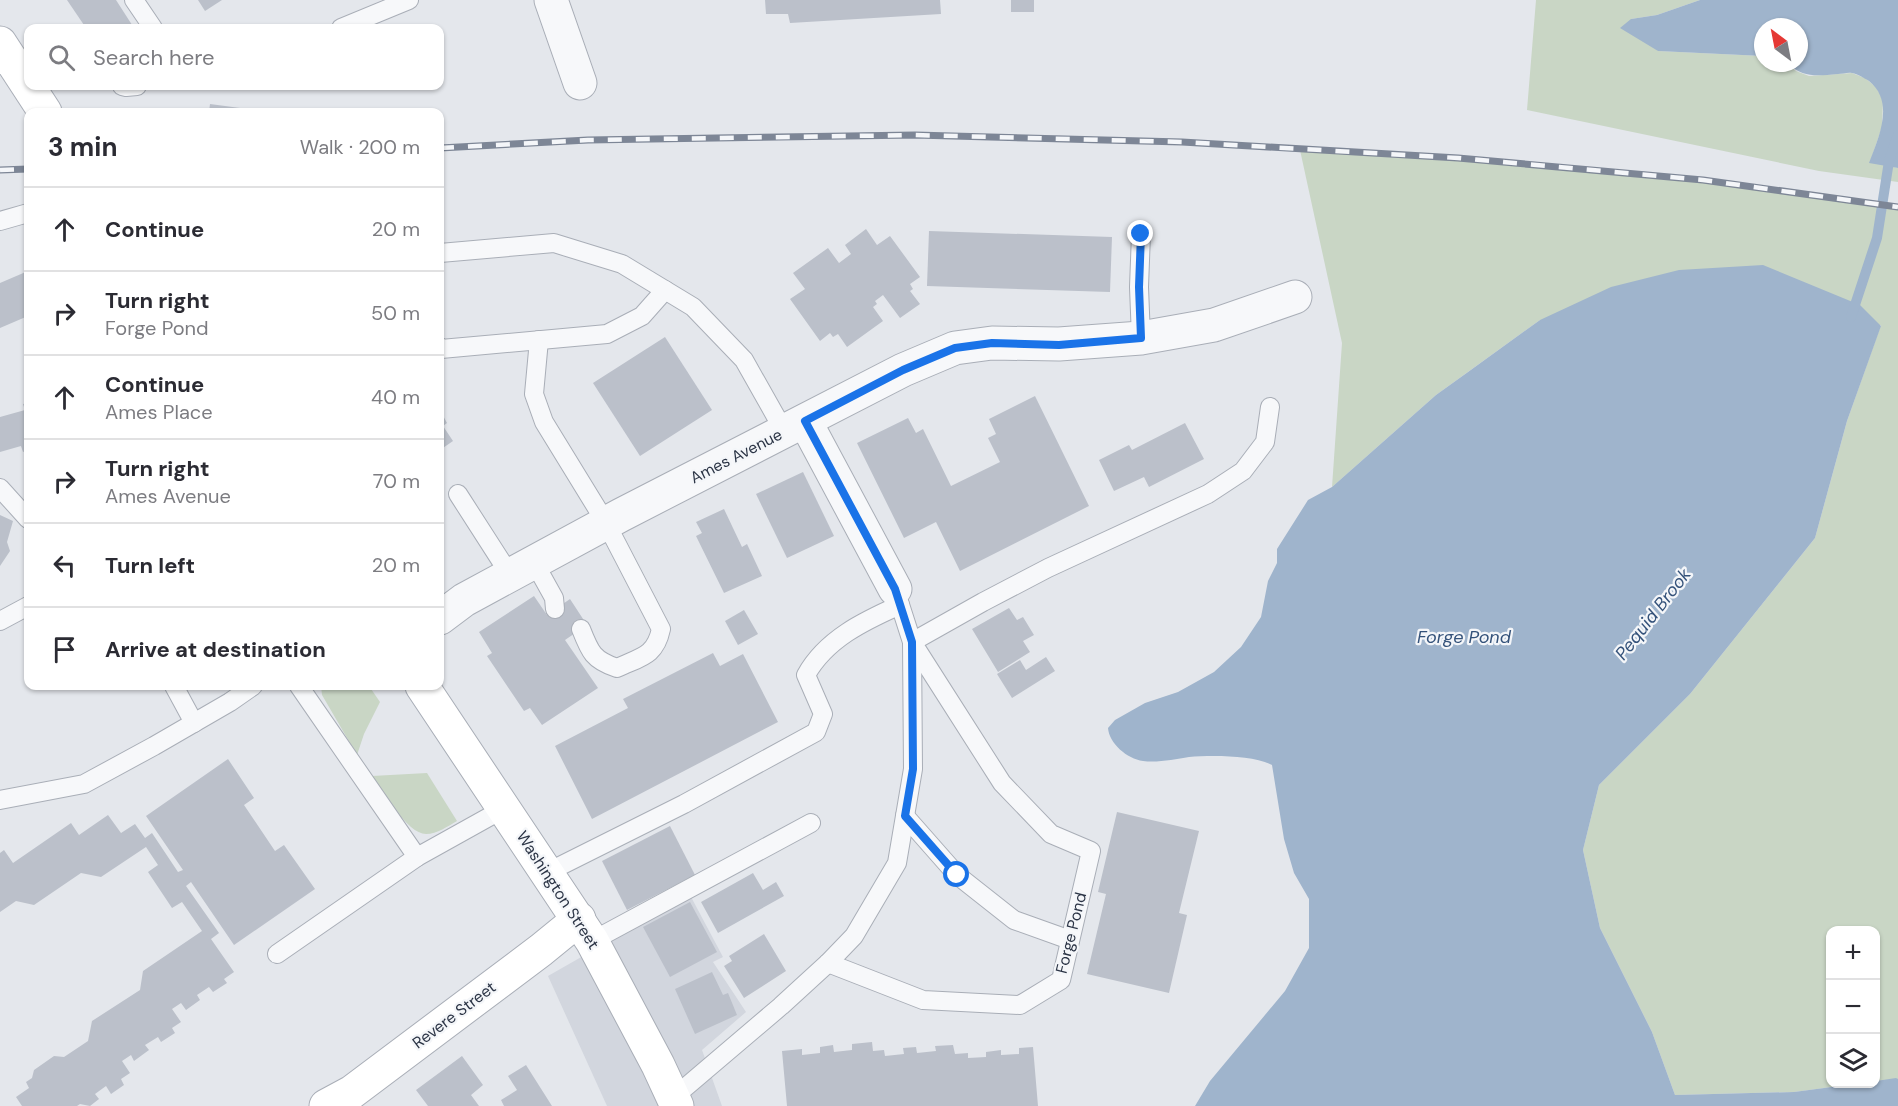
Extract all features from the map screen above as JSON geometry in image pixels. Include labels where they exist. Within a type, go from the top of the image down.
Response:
[{"type":"main road","points":[[0,43],[24,77]]},
{"type":"main road","name":"Washington Street","points":[[425,690],[586,930],[675,1102]]},
{"type":"main road","name":"Revere Street","points":[[326,1106],[352,1092],[541,950],[586,930]]},
{"type":"street","points":[[551,0],[580,83]]},
{"type":"street","name":"Ames Avenue","points":[[444,615],[464,600],[606,523],[903,370],[955,348],[992,343],[1059,345],[1141,338],[1214,325],[1294,297]]},
{"type":"street","points":[[795,426],[898,597]]},
{"type":"lane","points":[[134,0],[150,24]]},
{"type":"lane","points":[[351,24],[409,0]]},
{"type":"lane","points":[[0,221],[24,214]]},
{"type":"lane","points":[[1141,234],[1139,287],[1141,338]]},
{"type":"lane","points":[[444,253],[554,243],[622,264],[693,307],[744,360],[795,426]]},
{"type":"lane","points":[[444,349],[607,334],[642,316],[665,290]]},
{"type":"lane","points":[[539,340],[534,394],[544,422],[606,523],[662,629],[658,643],[647,654],[616,668],[599,663],[580,637]]},
{"type":"lane","points":[[912,642],[1048,568],[1208,494],[1243,471],[1265,442],[1270,406]]},
{"type":"lane","points":[[0,488],[24,515]]},
{"type":"lane","points":[[458,494],[522,569],[558,604]]},
{"type":"lane","points":[[548,872],[684,804],[816,732],[823,714],[806,675],[810,668],[828,647],[857,624],[898,597]]},
{"type":"lane","name":"Forge Pond","points":[[828,963],[923,1000],[1020,1005],[1061,980],[1090,851],[1051,834],[1002,783],[912,642],[898,597]]},
{"type":"lane","points":[[0,621],[24,608]]},
{"type":"lane","name":"Forge Pond","points":[[675,1102],[828,963],[854,936],[897,863],[913,769],[912,642]]},
{"type":"lane","points":[[176,690],[194,723]]},
{"type":"lane","points":[[0,800],[84,784],[248,690]]},
{"type":"lane","points":[[302,690],[417,857]]},
{"type":"lane","points":[[277,954],[417,857],[505,808]]},
{"type":"lane","points":[[905,816],[957,875],[1014,920],[1070,940]]},
{"type":"lane","points":[[586,930],[810,823]]},
{"type":"shaded area","points":[[690,895],[723,957],[713,962],[746,1012],[702,1050],[722,1106],[607,1106],[548,976]]},
{"type":"green space","points":[[1536,0],[1700,0],[1657,15],[1631,19],[1658,51],[1754,56],[1754,72],[1799,72],[1809,76],[1852,73],[1865,78],[1876,87],[1883,100],[1882,127],[1870,162],[1898,168],[1898,182],[1819,171],[1527,110]]},
{"type":"green space","points":[[1300,150],[1458,158],[1703,180],[1898,207],[1898,1079],[1880,1081],[1880,926],[1826,926],[1826,1088],[1794,1092],[1675,1095],[1652,1032],[1600,928],[1583,850],[1599,785],[1690,694],[1815,538],[1847,421],[1881,325],[1540,320],[1436,395],[1332,487],[1342,343]]},
{"type":"green space","points":[[321,690],[372,690],[380,702],[364,734],[357,755],[322,695]]},
{"type":"green space","points":[[427,773],[457,821],[430,834],[419,832],[403,820],[372,776]]},
{"type":"water","points":[[1700,0],[1898,0],[1898,168],[1869,163],[1880,131],[1883,109],[1877,89],[1869,81],[1850,73],[1810,75],[1801,72],[1808,72],[1808,18],[1754,18],[1754,56],[1658,51],[1620,28],[1631,19],[1657,15]]},
{"type":"water","name":"Forge Pond","points":[[1763,265],[1860,305],[1881,326],[1847,421],[1815,538],[1690,694],[1599,785],[1583,850],[1600,928],[1652,1032],[1675,1095],[1794,1092],[1826,1088],[1880,1088],[1880,1080],[1896,1078],[1898,1079],[1898,1106],[1195,1106],[1210,1081],[1285,991],[1309,948],[1309,899],[1294,873],[1284,839],[1272,765],[1255,759],[1220,756],[1160,761],[1137,760],[1125,754],[1115,745],[1108,728],[1115,720],[1145,703],[1178,692],[1214,672],[1241,647],[1261,617],[1268,581],[1277,563],[1277,549],[1308,500],[1332,487],[1436,395],[1540,320],[1611,287],[1679,270]]},
{"type":"building","points":[[67,0],[116,0],[131,24],[83,24]]},
{"type":"building","points":[[198,0],[222,0],[205,11]]},
{"type":"building","points":[[765,0],[940,0],[941,14],[790,23],[788,14],[766,14]]},
{"type":"building","points":[[1011,0],[1034,0],[1034,12],[1011,12]]},
{"type":"building","points":[[210,104],[240,108],[210,108]]},
{"type":"building","points":[[866,229],[877,245],[890,236],[920,277],[910,284],[913,289],[910,291],[920,304],[900,318],[883,295],[875,301],[877,304],[873,307],[883,321],[847,347],[838,334],[833,337],[830,333],[820,341],[790,299],[805,289],[793,273],[828,248],[839,263],[851,254],[845,245]]},
{"type":"building","points":[[929,231],[1112,237],[1110,292],[927,286]]},
{"type":"building","points":[[24,273],[24,318],[0,328],[0,283]]},
{"type":"building","points":[[665,337],[712,410],[640,456],[593,383]]},
{"type":"building","points":[[1035,396],[1089,506],[960,571],[936,522],[904,538],[857,443],[908,418],[916,433],[923,429],[951,486],[1000,462],[988,438],[996,434],[989,419]]},
{"type":"building","points":[[24,410],[24,452],[21,446],[0,452],[0,417]]},
{"type":"building","points":[[1185,423],[1204,459],[1149,487],[1144,477],[1114,491],[1099,460],[1129,445],[1132,450]]},
{"type":"building","points":[[444,428],[453,441],[444,447]]},
{"type":"building","points":[[803,472],[834,536],[787,558],[756,494]]},
{"type":"building","points":[[724,509],[742,547],[747,544],[762,576],[724,593],[696,536],[702,533],[696,522]]},
{"type":"building","points":[[0,515],[13,521],[7,542],[10,551],[0,566]]},
{"type":"building","points":[[534,596],[547,615],[570,599],[587,625],[565,640],[598,688],[542,725],[530,708],[524,711],[487,656],[492,653],[479,632]]},
{"type":"building","points":[[1009,608],[1017,620],[1023,617],[1034,635],[1023,641],[1030,652],[998,672],[972,629]]},
{"type":"building","points":[[744,610],[758,634],[738,645],[725,621]]},
{"type":"building","points":[[713,653],[720,666],[743,654],[778,722],[592,819],[555,746],[628,708],[623,699]]},
{"type":"building","points":[[1046,657],[1055,671],[1012,698],[997,674],[1020,660],[1026,670]]},
{"type":"building","points":[[228,759],[254,798],[244,805],[275,851],[284,845],[315,889],[234,945],[191,882],[186,886],[219,933],[211,939],[234,972],[224,979],[227,983],[213,992],[209,987],[197,995],[200,1000],[186,1010],[181,1003],[172,1009],[181,1022],[172,1028],[175,1033],[161,1042],[158,1037],[145,1045],[149,1050],[134,1061],[131,1055],[122,1061],[130,1073],[121,1079],[124,1085],[111,1094],[106,1086],[95,1094],[99,1099],[90,1106],[80,1104],[77,1106],[22,1106],[16,1097],[29,1088],[26,1082],[32,1078],[34,1070],[54,1056],[64,1057],[88,1041],[92,1021],[140,990],[143,971],[202,931],[182,902],[172,908],[148,872],[158,865],[146,847],[101,877],[81,873],[34,905],[16,901],[0,912],[0,853],[4,850],[13,863],[71,823],[79,835],[108,815],[121,833],[135,824],[145,838],[152,833],[178,872],[183,870],[146,816]]},
{"type":"building","points":[[1117,812],[1199,831],[1179,913],[1187,915],[1169,993],[1087,974],[1106,894],[1098,892]]},
{"type":"building","points":[[670,826],[695,875],[627,910],[602,861]]},
{"type":"building","points":[[753,873],[763,890],[776,882],[784,896],[718,933],[701,902]]},
{"type":"building","points":[[690,902],[717,952],[670,977],[643,927]]},
{"type":"building","points":[[764,934],[786,971],[744,998],[724,966],[732,961],[729,956]]},
{"type":"building","points":[[712,972],[723,995],[728,993],[737,1015],[695,1034],[675,989]]},
{"type":"building","points":[[872,1042],[873,1051],[884,1050],[885,1056],[904,1054],[903,1048],[916,1047],[917,1053],[936,1051],[935,1046],[953,1045],[955,1054],[968,1053],[968,1058],[986,1057],[986,1052],[1001,1050],[1001,1055],[1019,1054],[1019,1048],[1033,1047],[1038,1106],[787,1106],[782,1051],[802,1049],[802,1055],[820,1053],[820,1047],[833,1045],[834,1052],[852,1050],[852,1044]]},
{"type":"building","points":[[462,1056],[483,1085],[471,1095],[479,1106],[428,1106],[416,1090]]},
{"type":"building","points":[[526,1065],[552,1106],[504,1106],[501,1100],[517,1090],[508,1076]]},
{"type":"waterway","name":"Pequid Brook","points":[[1851,317],[1877,238],[1889,161],[1898,135]]},
{"type":"railway","points":[[444,148],[588,140],[915,135],[1182,142],[1458,158],[1703,180],[1898,207]]},
{"type":"railway","points":[[0,170],[24,169]]},
{"type":"route","points":[[957,875],[905,816],[913,769],[912,642],[895,589],[805,421],[903,370],[955,348],[992,343],[1059,345],[1141,338],[1139,287],[1141,234]]}]
